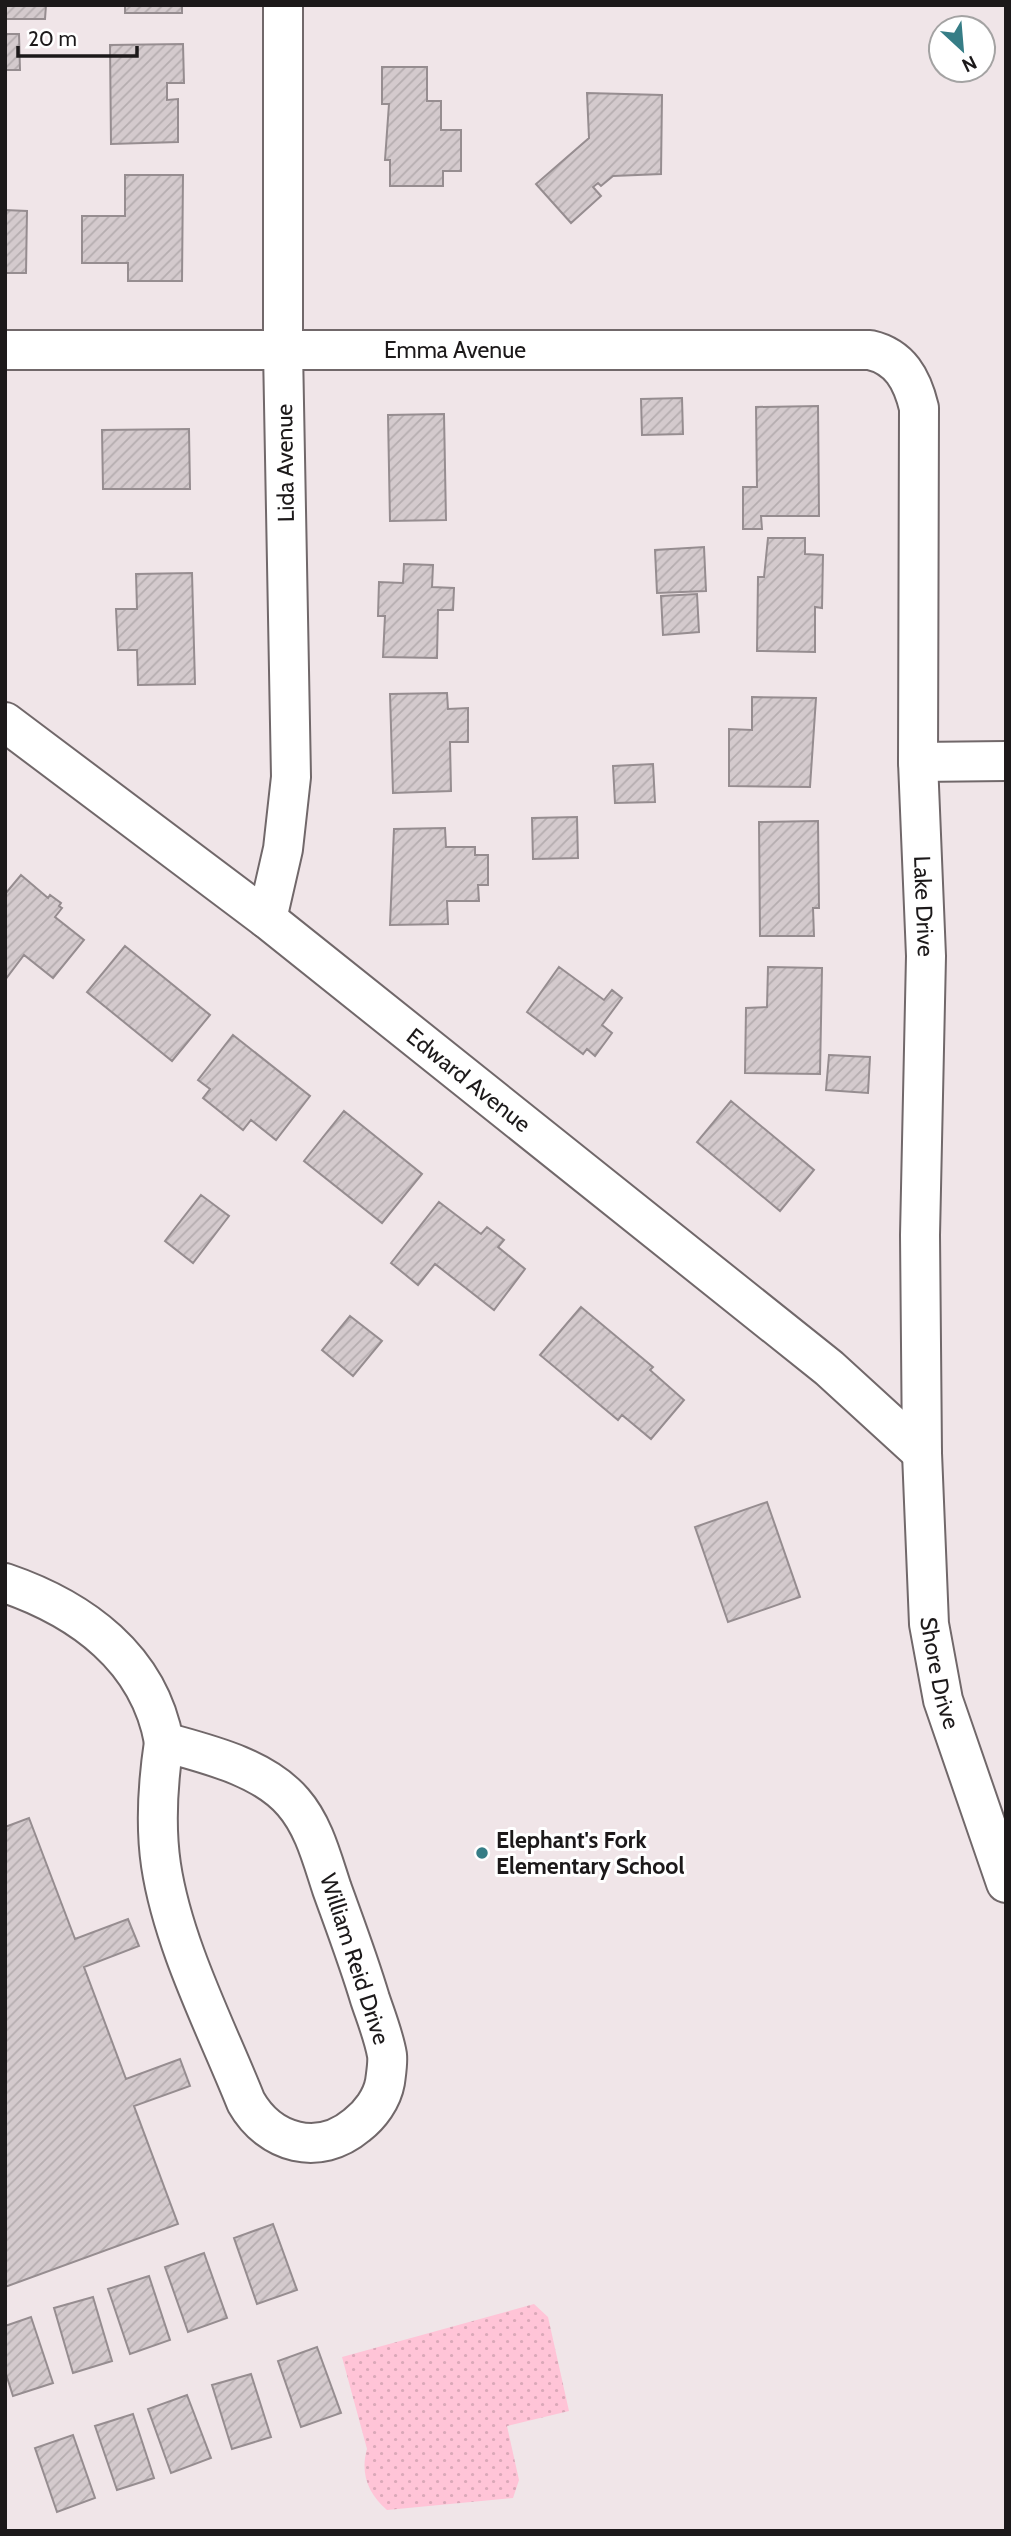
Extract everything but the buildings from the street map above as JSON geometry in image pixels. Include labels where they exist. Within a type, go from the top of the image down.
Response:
[{"type":"street","name":"Lida Avenue","points":[[267,919],[283,849],[290,777],[283,350],[283,5]]},
{"type":"street","name":"Emma Avenue","points":[[5,350],[870,350],[888,356],[899,364]]},
{"type":"street","name":"Lake Drive","points":[[899,364],[910,381],[919,408],[918,762],[926,956],[920,1235],[922,1453]]},
{"type":"street","name":"Edward Avenue","points":[[5,722],[267,919],[830,1368],[922,1453]]},
{"type":"street","points":[[918,762],[1006,761]]},
{"type":"street","name":"Shore Drive","points":[[922,1453],[929,1624],[943,1700],[1006,1883]]},
{"type":"street","name":"William Reid Drive","points":[[5,1583],[45,1596],[75,1614],[119,1651],[141,1681],[160,1717],[164,1742],[157,1790],[161,1864],[175,1924],[254,2116],[274,2133],[298,2143],[324,2144],[344,2136],[370,2115],[385,2085],[388,2057],[359,1964],[311,1828],[292,1801],[272,1785],[220,1758],[164,1742]]},
{"type":"shaded area","points":[[534,2304],[548,2317],[569,2411],[507,2426],[519,2480],[513,2498],[387,2510],[370,2490],[367,2482],[364,2466],[367,2449],[342,2357]]},
{"type":"place","name":"Elephant's Fork Elementary School","points":[[482,1853]]}]
